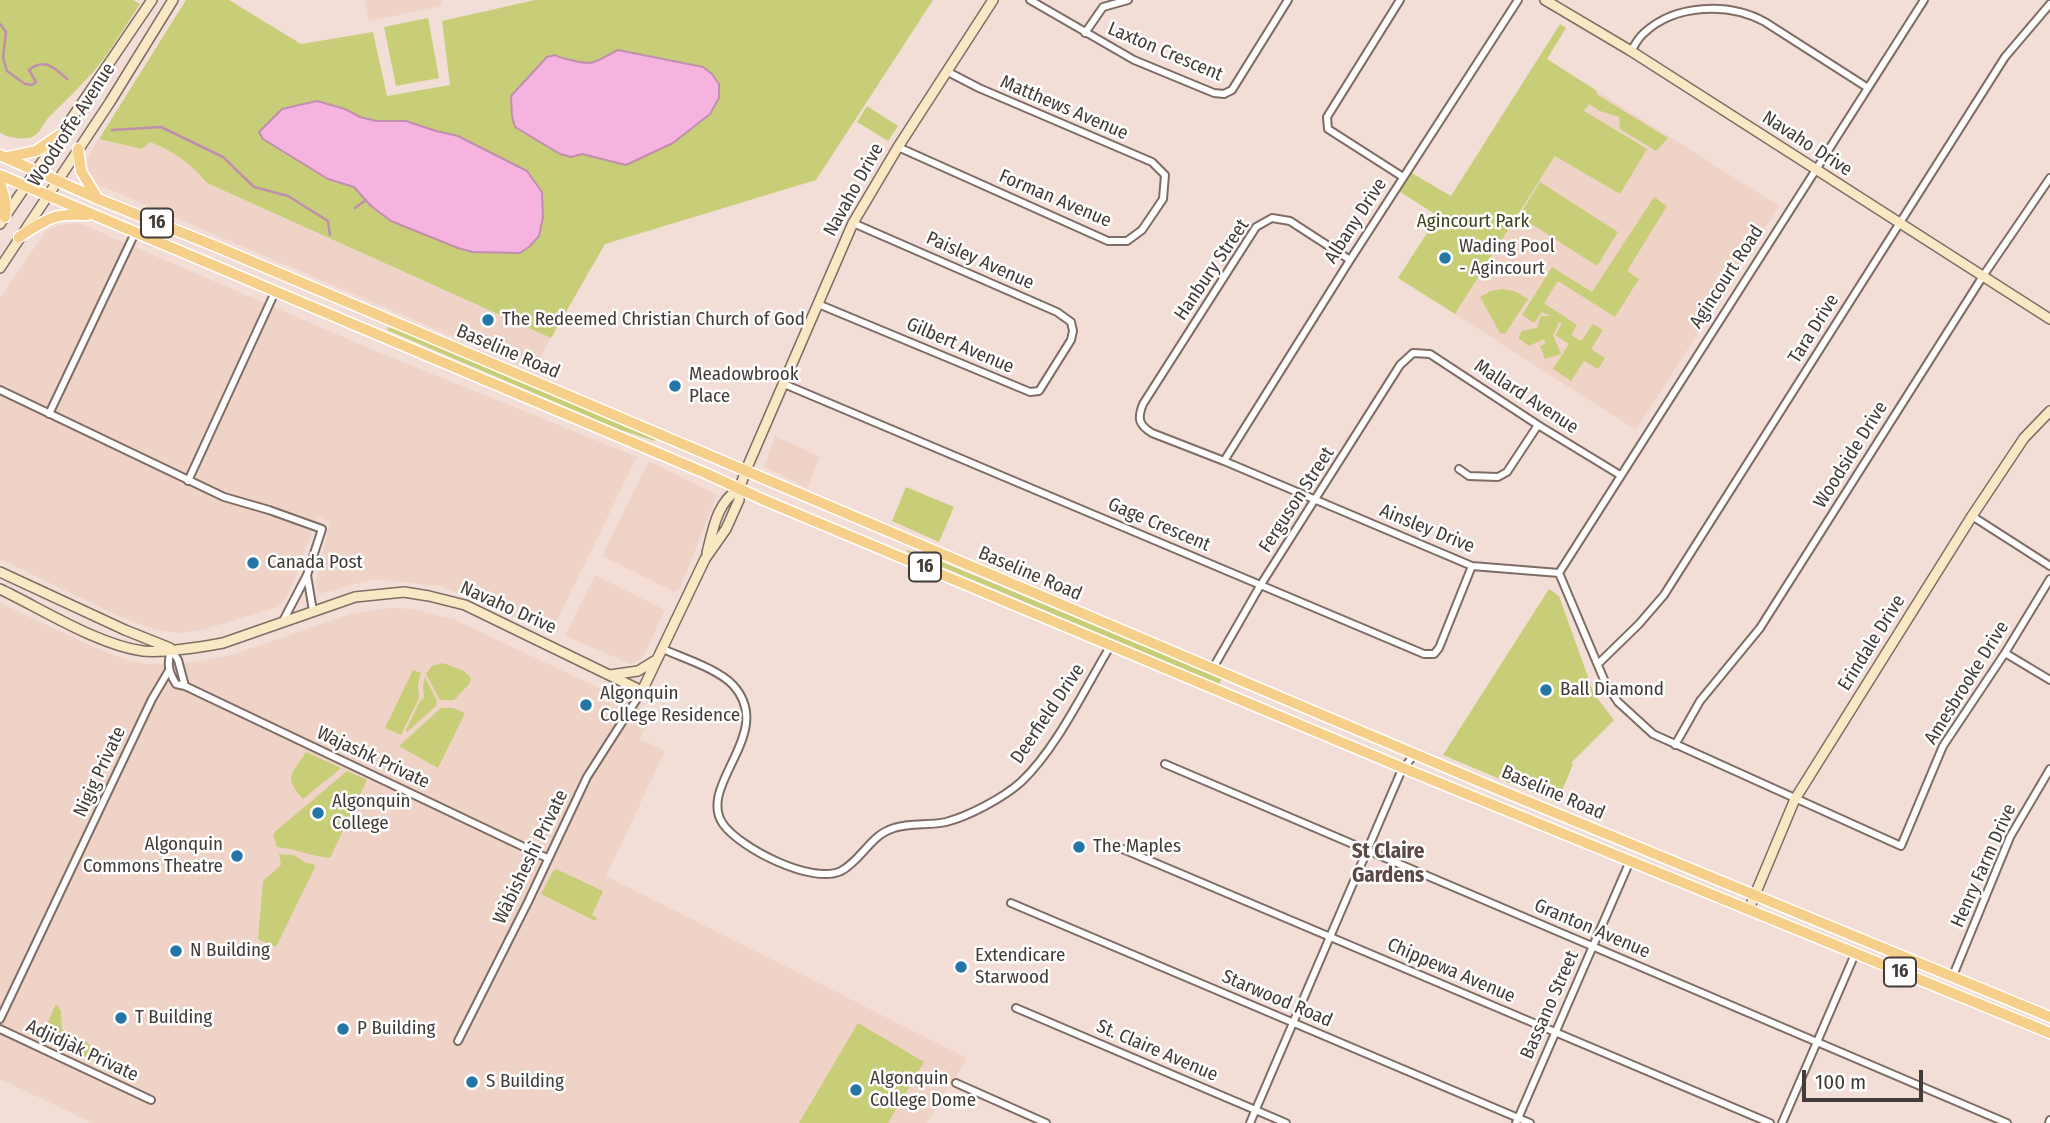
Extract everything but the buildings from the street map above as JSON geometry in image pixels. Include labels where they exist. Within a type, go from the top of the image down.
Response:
[{"type":"main road","points":[[3,156],[36,151],[61,134]]},
{"type":"main road","points":[[78,149],[81,171],[98,199]]},
{"type":"main road","name":"Baseline Road","points":[[3,156],[98,199],[1414,754],[2050,1017]]},
{"type":"main road","name":"Baseline Road","points":[[0,175],[1403,768],[2050,1034]]},
{"type":"main road","points":[[0,183],[5,200],[2,220]]},
{"type":"main road","points":[[19,237],[45,220],[62,213],[94,215]]},
{"type":"main road","points":[[275,292],[284,277]]},
{"type":"street","name":"Woodroffe Avenue","points":[[2,220],[152,0]]},
{"type":"street","name":"Woodroffe Avenue","points":[[0,268],[110,102],[173,0]]},
{"type":"street","name":"Navaho Drive","points":[[0,589],[114,643],[145,651],[200,648],[223,643],[355,597],[404,592],[465,605],[642,691],[705,559],[715,521],[728,495],[739,489],[853,223],[898,147],[993,0]]},
{"type":"street","name":"Laxton Crescent","points":[[1030,0],[1134,60],[1214,93],[1224,94],[1232,90],[1288,0]]},
{"type":"street","points":[[1085,33],[1103,7],[1128,0]]},
{"type":"street","points":[[1400,0],[1327,117],[1328,129],[1403,177]]},
{"type":"street","name":"Albany Drive","points":[[1224,461],[1518,0]]},
{"type":"street","name":"Navaho Drive","points":[[1545,0],[1631,51],[2050,319]]},
{"type":"street","name":"Agincourt Road","points":[[1559,573],[1920,2]]},
{"type":"street","name":"Tara Drive","points":[[1598,664],[1664,595],[2005,57],[2050,4]]},
{"type":"street","points":[[1631,51],[1642,34],[1657,23],[1674,16],[1712,8],[1730,8],[1750,13],[1868,88]]},
{"type":"street","name":"Matthews Avenue","points":[[948,72],[979,88],[1152,162],[1165,175]]},
{"type":"street","name":"Forman Avenue","points":[[898,147],[1108,241],[1128,240],[1142,230],[1163,199],[1165,175]]},
{"type":"street","name":"Woodside Drive","points":[[1675,745],[1700,701],[1759,628],[1983,276],[2050,178]]},
{"type":"street","name":"Hanbury Street","points":[[1139,421],[1143,404],[1256,228],[1272,218],[1290,221],[1350,260]]},
{"type":"street","name":"Paisley Avenue","points":[[853,223],[1057,312],[1071,322],[1073,331],[1069,343]]},
{"type":"street","points":[[49,414],[135,233]]},
{"type":"street","points":[[188,481],[275,292]]},
{"type":"street","name":"Gilbert Avenue","points":[[818,304],[1030,391],[1039,391],[1069,343]]},
{"type":"street","name":"Mallard Avenue","points":[[1413,353],[1430,354],[1620,475]]},
{"type":"street","name":"Ferguson Street","points":[[1213,668],[1261,586],[1400,365],[1413,353]]},
{"type":"street","name":"Gage Crescent","points":[[783,384],[1424,654],[1434,654],[1440,648],[1472,566]]},
{"type":"street","points":[[0,390],[224,498],[269,510],[322,529],[307,575],[283,621]]},
{"type":"street","name":"Erindale Drive","points":[[1749,909],[1796,799],[1972,516],[2024,438],[2050,411]]},
{"type":"street","name":"Ainsley Drive","points":[[1139,421],[1152,433],[1472,566],[1559,573]]},
{"type":"street","points":[[1460,469],[1469,475],[1498,477],[1507,472],[1538,425]]},
{"type":"street","points":[[1972,516],[2050,566]]},
{"type":"street","name":"Navaho Drive","points":[[0,572],[171,649]]},
{"type":"street","points":[[1559,573],[1598,664],[1618,702],[1653,734],[1796,799]]},
{"type":"street","points":[[307,575],[313,611]]},
{"type":"street","name":"Amesbrooke Drive","points":[[1796,799],[1901,846],[1943,746],[2050,579]]},
{"type":"street","name":"Deerfield Drive","points":[[663,649],[721,675],[733,685],[744,705],[747,724],[742,742],[721,787],[721,821],[745,844],[771,858],[793,868],[828,874],[844,869],[871,841],[889,829],[908,823],[946,822],[989,803],[1020,783],[1054,740],[1111,645]]},
{"type":"street","points":[[157,691],[176,684],[168,672],[167,661],[171,649]]},
{"type":"street","points":[[171,649],[178,660],[186,686]]},
{"type":"street","points":[[2005,653],[2050,680]]},
{"type":"street","points":[[609,675],[638,671],[657,659]]},
{"type":"street","name":"Nigig Private","points":[[0,1019],[168,672]]},
{"type":"street","name":"Wajashk Private","points":[[176,684],[186,686],[547,858]]},
{"type":"street","name":"Wàbisheshì Private","points":[[458,1041],[587,777],[642,691]]},
{"type":"street","points":[[1250,1123],[1403,768],[1414,754]]},
{"type":"street","name":"Granton Avenue","points":[[1165,764],[2007,1123]]},
{"type":"street","name":"Henry Farm Drive","points":[[1952,978],[2011,838],[2050,769]]},
{"type":"street","name":"Chippewa Avenue","points":[[1120,848],[1770,1123]]},
{"type":"street","name":"Bassano Street","points":[[1517,1120],[1630,861]]},
{"type":"street","name":"Starwood Road","points":[[1012,903],[1517,1120],[1530,1123]]},
{"type":"street","points":[[1782,1123],[1855,954]]},
{"type":"street","name":"St. Claire Avenue","points":[[1016,1007],[1286,1123]]},
{"type":"street","name":"Adjidjàk Private","points":[[0,1029],[151,1100]]},
{"type":"street","points":[[956,1083],[1046,1123]]},
{"type":"shaded area","points":[[365,0],[442,0],[442,6],[369,21]]},
{"type":"shaded area","points":[[618,50],[703,67],[719,84],[719,98],[710,114],[673,143],[626,165],[582,154],[571,157],[560,154],[515,127],[511,96],[547,57],[555,55],[591,63]]},
{"type":"shaded area","points":[[1597,91],[1779,206],[1636,430],[1455,314]]},
{"type":"shaded area","points":[[317,101],[376,121],[406,121],[458,136],[527,171],[542,192],[543,217],[539,236],[520,253],[473,252],[458,248],[391,221],[371,206],[354,187],[328,179],[263,139],[259,132],[282,109]]},
{"type":"shaded area","points":[[99,139],[141,149],[149,142],[171,151],[189,162],[207,183],[551,338],[533,371],[99,185],[89,172],[87,158]]},
{"type":"shaded area","points":[[79,223],[378,352],[637,457],[551,632],[440,586],[373,579],[319,594],[315,585],[330,523],[318,516],[289,593],[278,607],[205,629],[180,633],[157,630],[123,618],[0,559],[0,298],[46,231],[60,225]]},
{"type":"shaded area","points":[[775,436],[820,457],[807,488],[764,467]]},
{"type":"shaded area","points":[[649,461],[717,495],[680,588],[674,592],[602,556]]},
{"type":"shaded area","points":[[595,575],[665,610],[643,657],[631,664],[565,636]]},
{"type":"shaded area","name":"Algonquin College","points":[[0,603],[91,646],[123,659],[146,664],[197,662],[231,655],[354,613],[392,608],[412,609],[455,620],[652,713],[640,739],[665,751],[606,876],[967,1058],[927,1123],[93,1123],[0,1079]]},
{"type":"green space","points":[[0,0],[133,0],[140,4],[94,71],[49,117],[38,133],[28,138],[16,138],[0,133]]},
{"type":"green space","points":[[186,0],[229,0],[301,44],[373,32],[387,96],[450,85],[442,21],[535,0],[933,0],[816,180],[605,244],[551,338],[207,183],[187,163],[150,142],[142,149],[99,139]]},
{"type":"green space","points":[[428,18],[439,78],[396,86],[384,27]]},
{"type":"green space","name":"Agincourt Park","points":[[1560,24],[1566,28],[1547,59],[1597,91],[1596,94],[1668,138],[1656,151],[1620,129],[1619,117],[1589,104],[1584,111],[1647,149],[1620,194],[1555,156],[1455,314],[1398,278],[1438,216],[1397,190],[1410,172],[1451,196]]},
{"type":"green space","points":[[867,106],[898,126],[888,141],[857,122]]},
{"type":"green space","points":[[1540,182],[1618,232],[1597,266],[1519,216]]},
{"type":"green space","points":[[1654,197],[1667,206],[1627,271],[1639,279],[1615,317],[1558,281],[1544,303],[1577,325],[1571,335],[1581,341],[1593,324],[1603,330],[1591,349],[1605,358],[1598,369],[1584,361],[1571,381],[1553,369],[1569,344],[1555,335],[1562,324],[1557,322],[1553,335],[1561,354],[1545,359],[1540,346],[1545,344],[1544,339],[1529,346],[1518,338],[1522,331],[1537,328],[1541,316],[1550,316],[1542,312],[1534,323],[1522,315],[1552,267],[1592,292]]},
{"type":"green space","points":[[1502,289],[1514,291],[1528,299],[1505,334],[1500,333],[1480,297]]},
{"type":"green space","points":[[388,327],[655,441],[618,429],[387,330]]},
{"type":"green space","points":[[906,487],[954,507],[939,542],[892,521]]},
{"type":"green space","points":[[907,550],[935,559],[1222,679],[1219,684]]},
{"type":"green space","points":[[1549,589],[1559,596],[1594,694],[1614,720],[1571,763],[1573,764],[1557,803],[1443,755]]},
{"type":"green space","points":[[443,663],[464,671],[471,678],[470,683],[454,700],[440,700],[426,674],[432,666]]},
{"type":"green space","points":[[413,670],[421,673],[419,698],[401,735],[385,728]]},
{"type":"green space","points":[[425,677],[437,701],[436,706],[407,732],[420,701],[424,698]]},
{"type":"green space","points":[[441,708],[453,708],[465,713],[438,768],[399,746]]},
{"type":"green space","points":[[306,752],[341,768],[303,799],[293,785],[291,776]]},
{"type":"green space","points":[[347,771],[367,780],[330,858],[277,847],[273,836],[276,831]]},
{"type":"green space","points":[[279,854],[294,855],[306,863],[314,864],[315,867],[276,947],[258,939],[263,881],[281,865]]},
{"type":"green space","points":[[556,869],[603,891],[592,915],[597,918],[595,921],[541,894]]},
{"type":"green space","points":[[56,1004],[61,1011],[62,1029],[85,1041],[101,1056],[122,1068],[120,1072],[37,1036],[36,1031],[43,1033]]},
{"type":"green space","name":"Algonquin College Dome","points":[[858,1023],[924,1062],[888,1123],[799,1123]]},
{"type":"waterway","points":[[0,24],[6,32],[3,58],[7,71],[25,84],[32,85],[36,82],[29,70],[44,64],[54,68],[67,79]]},
{"type":"waterway","points":[[112,130],[161,127],[223,157],[254,187],[288,196],[328,221],[330,235]]},
{"type":"waterway","points":[[355,208],[366,200]]},
{"type":"place","name":"Wading Pool - Agincourt","points":[[1445,258]]},
{"type":"place","name":"The Redeemed Christian Church of God","points":[[488,320]]},
{"type":"place","name":"Meadowbrook Place","points":[[675,386]]},
{"type":"place","name":"Canada Post","points":[[253,563]]},
{"type":"place","name":"Ball Diamond","points":[[1546,690]]},
{"type":"place","name":"Algonquin College Residence","points":[[586,705]]},
{"type":"place","name":"Algonquin College","points":[[318,813]]},
{"type":"place","name":"The Maples","points":[[1079,847]]},
{"type":"place","name":"Algonquin Commons Theatre","points":[[237,856]]},
{"type":"place","name":"N Building","points":[[176,951]]},
{"type":"place","name":"Extendicare Starwood","points":[[961,967]]},
{"type":"place","name":"T Building","points":[[121,1018]]},
{"type":"place","name":"P Building","points":[[343,1029]]},
{"type":"place","name":"S Building","points":[[472,1082]]},
{"type":"place","name":"Algonquin College Dome","points":[[856,1090]]},
{"type":"district","name":"St Claire Gardens","points":[[1388,864]]}]
